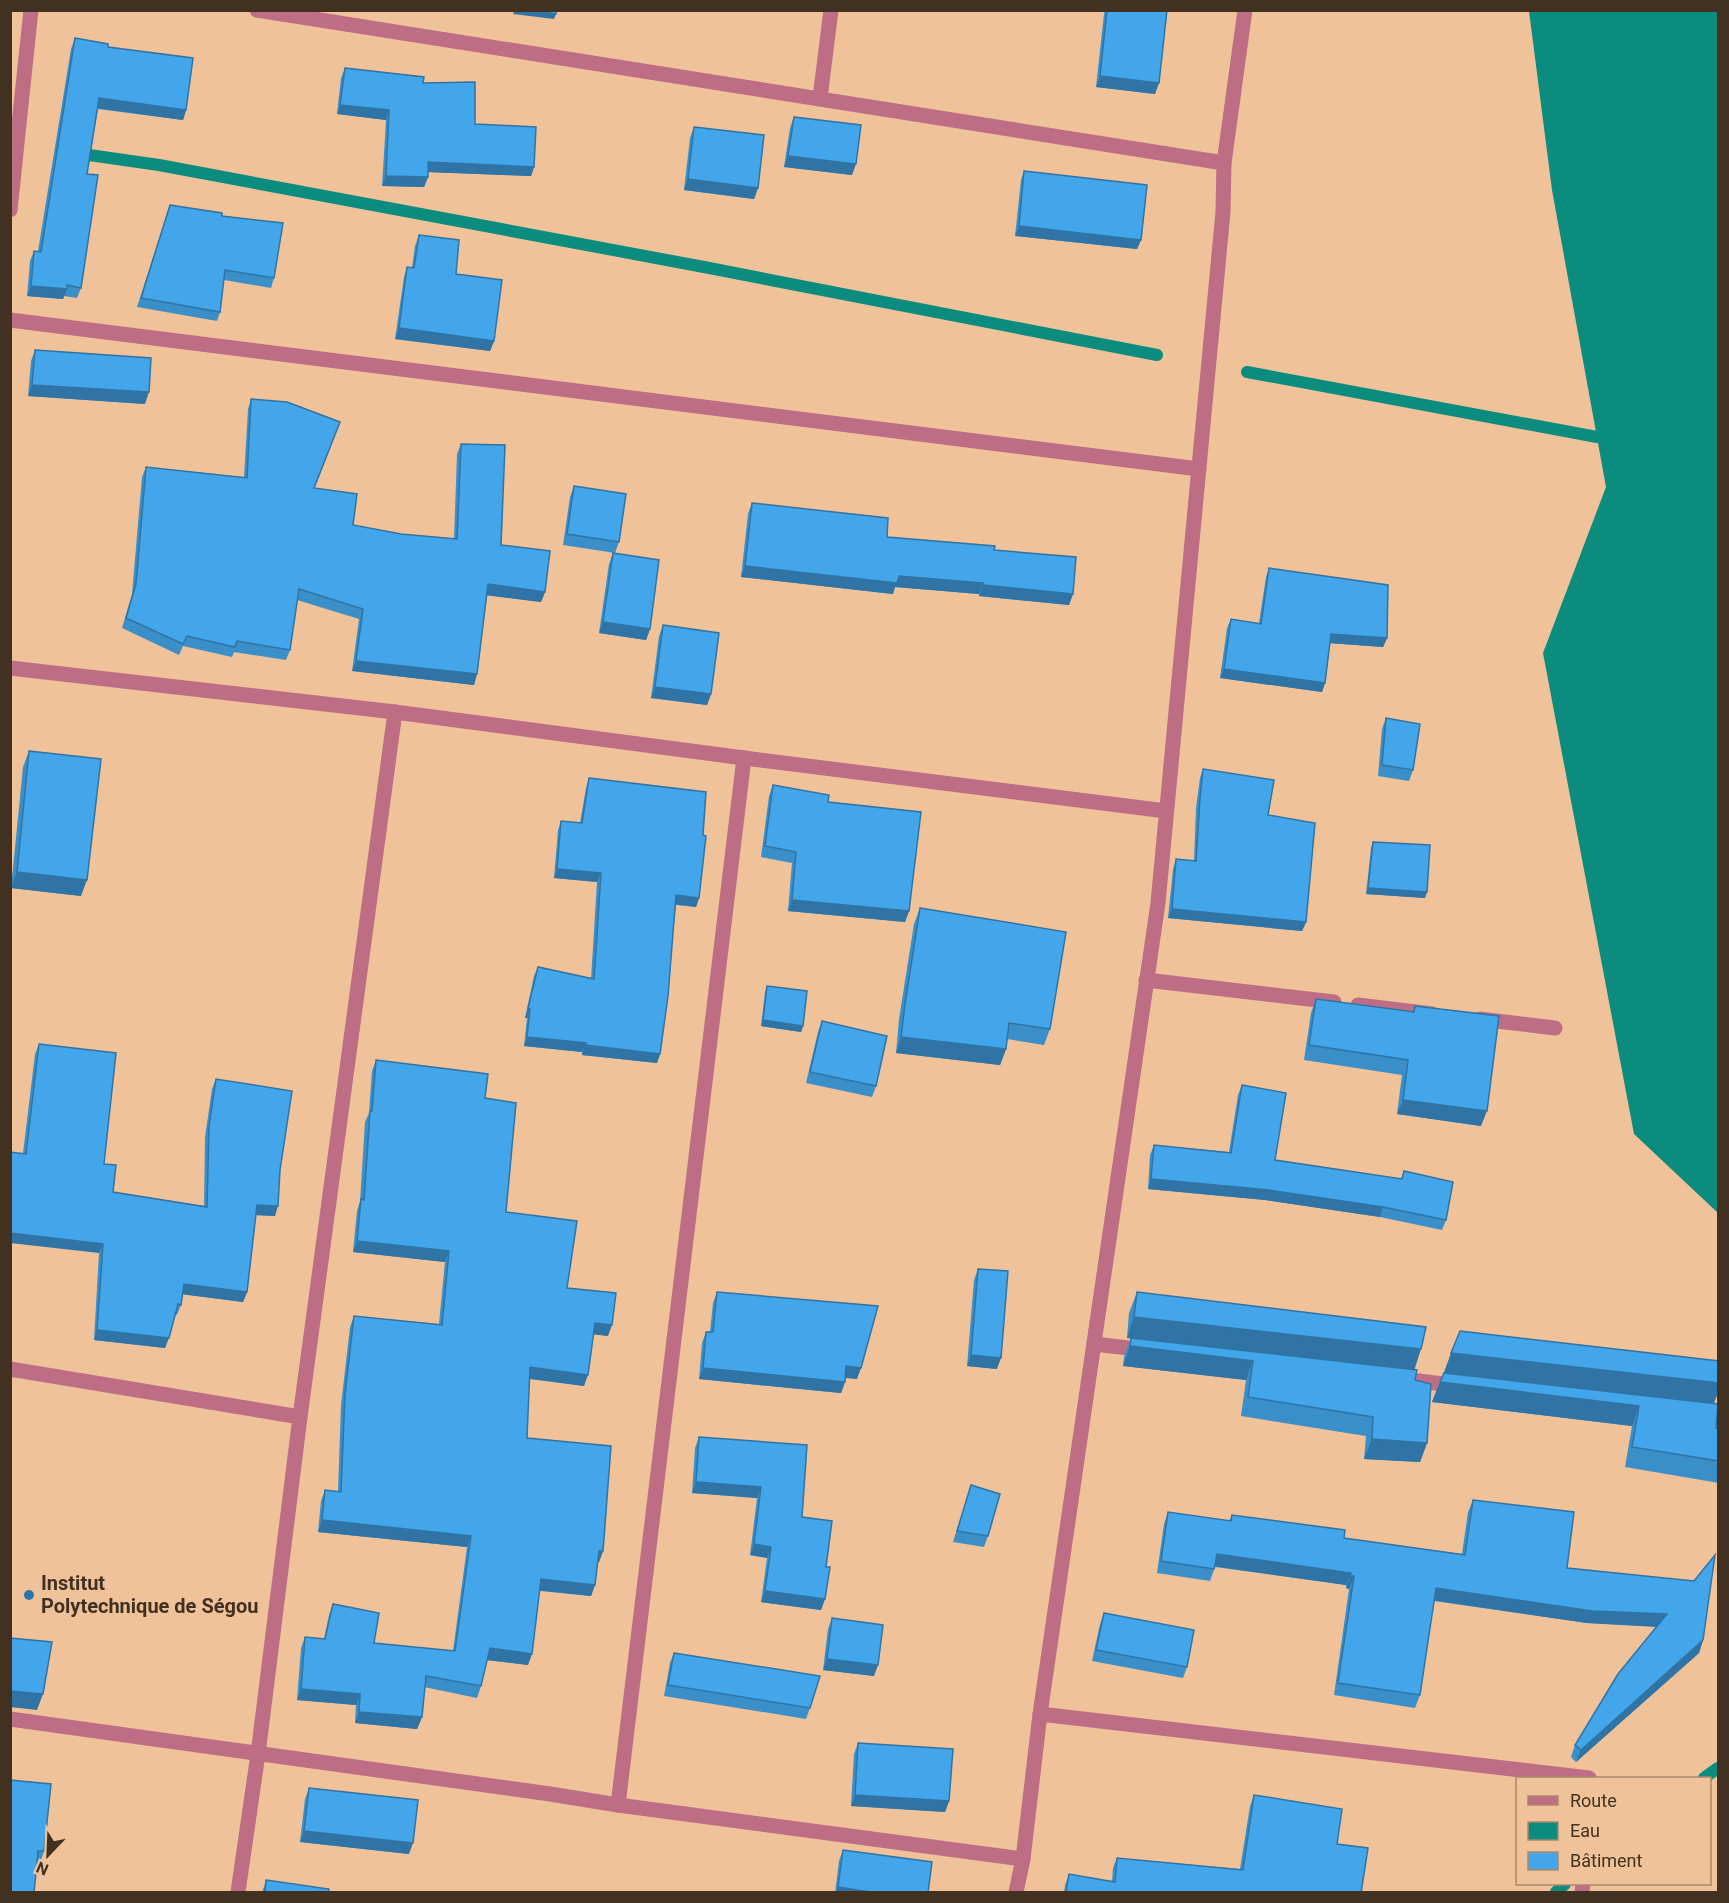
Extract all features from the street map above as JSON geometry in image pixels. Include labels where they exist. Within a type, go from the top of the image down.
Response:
[{"type":"street","points":[[10,210],[31,10]]},
{"type":"street","points":[[257,10],[1224,163]]},
{"type":"street","points":[[820,98],[831,10]]},
{"type":"street","points":[[1016,1893],[1023,1859],[1040,1714],[1158,903],[1223,212],[1224,163],[1245,10]]},
{"type":"street","points":[[10,320],[1199,470]]},
{"type":"street","points":[[10,668],[395,712],[1166,811]]},
{"type":"street","points":[[238,1893],[395,712]]},
{"type":"street","points":[[618,1805],[744,758]]},
{"type":"street","points":[[1146,980],[1555,1028]]},
{"type":"street","points":[[1094,1344],[1165,1352]]},
{"type":"street","points":[[10,1369],[300,1417]]},
{"type":"street","points":[[1389,1378],[1471,1387]]},
{"type":"street","points":[[1040,1714],[1572,1777]]},
{"type":"street","points":[[10,1719],[618,1805],[1023,1859]]},
{"type":"water","points":[[1529,11],[1718,11],[1718,1213],[1634,1134],[1543,653],[1606,487],[1552,190]]},
{"type":"building","points":[[532,10],[557,10],[556,14]]},
{"type":"building","points":[[1107,10],[1167,10],[1159,83],[1100,76]]},
{"type":"building","points":[[75,38],[108,44],[108,47],[193,58],[186,110],[99,98],[87,174],[98,175],[81,288],[67,285],[67,289],[31,286],[34,251],[41,252]]},
{"type":"building","points":[[345,68],[424,77],[423,83],[475,82],[475,124],[536,127],[534,167],[428,162],[428,177],[386,176],[389,110],[340,105]]},
{"type":"building","points":[[794,117],[861,125],[856,164],[788,156]]},
{"type":"building","points":[[694,127],[764,135],[758,188],[688,179]]},
{"type":"building","points":[[1024,171],[1147,185],[1141,240],[1019,226]]},
{"type":"building","points":[[170,205],[222,213],[222,216],[283,223],[274,278],[225,270],[220,312],[141,298]]},
{"type":"building","points":[[419,235],[459,240],[456,274],[502,280],[494,341],[399,328],[407,267],[414,268]]},
{"type":"building","points":[[35,350],[151,358],[149,392],[32,385]]},
{"type":"building","points":[[251,399],[287,402],[340,422],[314,488],[357,494],[353,525],[401,534],[457,539],[461,444],[505,445],[501,545],[550,551],[545,592],[488,584],[477,674],[356,661],[363,609],[299,589],[290,650],[237,641],[235,647],[187,636],[183,644],[126,618],[136,584],[146,467],[247,478]]},
{"type":"building","points":[[574,486],[626,494],[619,542],[567,534]]},
{"type":"building","points":[[752,503],[888,518],[887,537],[995,546],[994,550],[1076,557],[1073,594],[899,576],[897,583],[745,566]]},
{"type":"building","points":[[613,553],[659,560],[650,629],[603,622]]},
{"type":"building","points":[[1269,568],[1388,585],[1387,638],[1331,634],[1325,683],[1224,669],[1231,619],[1261,624]]},
{"type":"building","points":[[663,625],[719,633],[711,694],[655,687]]},
{"type":"building","points":[[1386,718],[1420,724],[1413,770],[1382,765]]},
{"type":"building","points":[[29,751],[101,759],[87,880],[17,872]]},
{"type":"building","points":[[1203,769],[1274,780],[1268,815],[1315,823],[1306,922],[1172,909],[1176,859],[1196,861]]},
{"type":"building","points":[[589,778],[706,792],[703,835],[706,836],[699,898],[676,895],[668,996],[660,1054],[527,1037],[530,1009],[528,1008],[538,967],[594,979],[601,873],[557,869],[561,821],[582,823]]},
{"type":"building","points":[[773,785],[829,795],[828,802],[921,812],[909,911],[792,900],[796,852],[765,846]]},
{"type":"building","points":[[1373,842],[1430,845],[1427,892],[1368,888]]},
{"type":"building","points":[[920,908],[1066,932],[1050,1029],[1009,1023],[1006,1049],[901,1037]]},
{"type":"building","points":[[767,986],[807,991],[803,1026],[763,1020]]},
{"type":"building","points":[[1316,999],[1414,1012],[1415,1006],[1499,1016],[1487,1111],[1403,1100],[1408,1060],[1309,1045]]},
{"type":"building","points":[[822,1021],[887,1036],[876,1086],[810,1072]]},
{"type":"building","points":[[39,1044],[116,1053],[104,1164],[116,1165],[113,1192],[207,1207],[209,1127],[216,1079],[292,1091],[280,1170],[278,1206],[257,1205],[247,1292],[184,1284],[181,1305],[178,1304],[169,1338],[97,1330],[103,1244],[10,1233],[10,1152],[26,1154]]},
{"type":"building","points":[[376,1060],[488,1074],[485,1098],[516,1103],[506,1212],[577,1221],[567,1288],[616,1293],[612,1325],[595,1323],[588,1375],[530,1367],[527,1438],[611,1446],[603,1551],[599,1551],[595,1585],[541,1579],[532,1654],[490,1648],[481,1686],[426,1676],[422,1717],[359,1712],[360,1694],[301,1689],[305,1637],[325,1639],[333,1604],[379,1613],[374,1643],[455,1651],[471,1536],[322,1520],[325,1490],[341,1492],[345,1394],[354,1316],[442,1325],[449,1251],[357,1241],[361,1199],[364,1200]]},
{"type":"building","points":[[1242,1085],[1286,1093],[1275,1160],[1402,1179],[1404,1171],[1453,1182],[1446,1220],[1383,1207],[1269,1190],[1151,1179],[1154,1145],[1231,1153]]},
{"type":"building","points":[[978,1269],[1008,1271],[1001,1358],[971,1355]]},
{"type":"building","points":[[717,1292],[878,1306],[861,1368],[846,1366],[845,1382],[703,1368],[706,1332],[713,1332]]},
{"type":"building","points":[[1137,1292],[1426,1327],[1421,1349],[1134,1317]]},
{"type":"building","points":[[1460,1331],[1719,1361],[1719,1383],[1451,1353]]},
{"type":"building","points":[[1131,1338],[1417,1370],[1415,1380],[1431,1384],[1427,1443],[1372,1439],[1373,1417],[1248,1397],[1253,1361],[1130,1346]]},
{"type":"building","points":[[1444,1373],[1718,1404],[1716,1428],[1719,1428],[1719,1461],[1632,1447],[1639,1406],[1440,1382]]},
{"type":"building","points":[[699,1437],[807,1445],[802,1517],[832,1521],[826,1567],[830,1567],[825,1599],[765,1591],[771,1547],[754,1544],[761,1487],[696,1482]]},
{"type":"building","points":[[971,1485],[1000,1494],[988,1536],[957,1531]]},
{"type":"building","points":[[1473,1500],[1574,1512],[1567,1568],[1694,1581],[1715,1555],[1703,1640],[1581,1750],[1575,1745],[1618,1674],[1667,1614],[1592,1611],[1436,1588],[1420,1695],[1338,1683],[1354,1576],[1350,1576],[1351,1573],[1217,1554],[1214,1569],[1161,1561],[1168,1512],[1231,1521],[1232,1515],[1345,1530],[1344,1538],[1465,1555]]},
{"type":"building","points":[[1104,1613],[1194,1630],[1187,1667],[1096,1650]]},
{"type":"building","points":[[832,1618],[883,1625],[878,1665],[827,1659]]},
{"type":"building","points":[[10,1638],[52,1642],[43,1694],[10,1691]]},
{"type":"building","points":[[674,1653],[820,1676],[810,1708],[668,1685]]},
{"type":"building","points":[[858,1743],[953,1749],[949,1801],[855,1795]]},
{"type":"building","points":[[10,1780],[51,1784],[44,1851],[38,1851],[34,1893],[10,1893]]},
{"type":"building","points":[[309,1788],[418,1800],[413,1843],[304,1831]]},
{"type":"building","points":[[1254,1795],[1342,1809],[1337,1844],[1368,1848],[1361,1893],[1066,1893],[1069,1874],[1115,1882],[1117,1858],[1243,1870]]},
{"type":"building","points":[[843,1850],[932,1862],[928,1893],[877,1893],[838,1887]]},
{"type":"building","points":[[266,1880],[329,1889],[328,1893],[265,1893]]},
{"type":"waterway","points":[[75,153],[159,165],[1157,355]]},
{"type":"waterway","points":[[1247,372],[1597,437]]},
{"type":"waterway","points":[[1705,1777],[1718,1768]]},
{"type":"waterway","points":[[1556,1892],[1564,1885]]},
{"type":"place","name":"Institut Polytechnique de Ségou","points":[[29,1595]]}]
